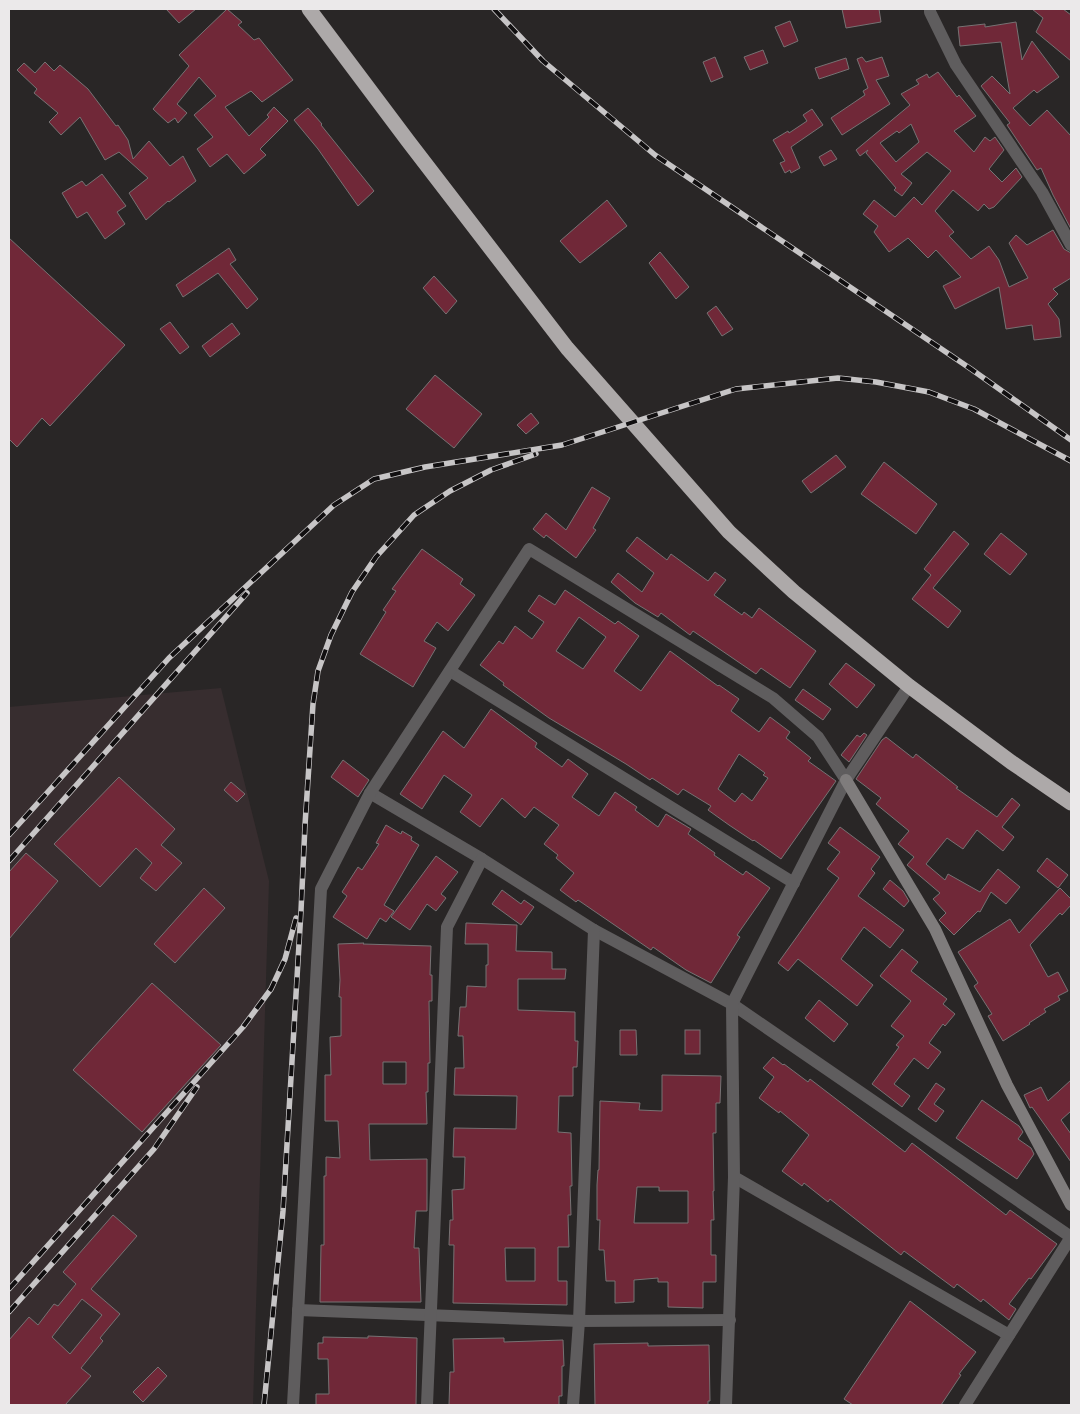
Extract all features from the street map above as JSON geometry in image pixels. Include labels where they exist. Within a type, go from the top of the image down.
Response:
[{"type":"highway","points":[[309,9],[408,141],[562,340],[729,532],[794,592],[908,686],[1011,762],[1071,803]]},
{"type":"street","points":[[930,9],[956,65],[1042,192],[1071,245]]},
{"type":"street","points":[[293,1405],[321,890],[370,793],[529,549],[773,698],[818,737],[846,780],[935,929],[1007,1085],[1071,1205]]},
{"type":"street","points":[[450,671],[794,883]]},
{"type":"street","points":[[726,1405],[734,1177],[732,1004],[846,780],[908,686]]},
{"type":"street","points":[[370,793],[482,859],[594,930],[732,1004],[1071,1237],[965,1405]]},
{"type":"street","points":[[427,1405],[447,927],[482,859]]},
{"type":"street","points":[[573,1405],[579,1321],[594,930]]},
{"type":"street","points":[[734,1177],[1009,1335]]},
{"type":"street","points":[[298,1310],[579,1321],[730,1320]]},
{"type":"shaded area","points":[[221,688],[269,881],[253,1405],[9,1405],[9,707]]},
{"type":"building","points":[[166,9],[196,9],[179,23]]},
{"type":"building","points":[[227,9],[242,22],[238,25],[254,40],[259,38],[293,80],[262,102],[251,91],[225,107],[249,136],[269,117],[267,115],[274,107],[288,121],[260,149],[266,155],[244,174],[227,154],[210,167],[197,149],[213,137],[194,115],[216,96],[199,77],[177,104],[187,113],[178,123],[175,118],[168,123],[153,109],[189,66],[179,55]]},
{"type":"building","points":[[842,9],[879,9],[881,22],[846,28]]},
{"type":"building","points":[[1032,9],[1063,9],[1071,15],[1071,61],[1036,32],[1043,18]]},
{"type":"building","points":[[790,21],[798,41],[784,47],[775,27]]},
{"type":"building","points":[[1016,22],[1022,60],[1032,41],[1059,77],[1037,93],[1034,90],[1013,108],[1030,126],[1047,110],[1071,136],[1071,229],[1041,168],[1037,170],[1007,125],[1010,123],[981,86],[992,76],[1010,94],[1001,42],[960,46],[958,27],[985,24],[985,27]]},
{"type":"building","points":[[763,50],[768,63],[750,70],[744,57]]},
{"type":"building","points":[[715,57],[723,77],[711,82],[703,62]]},
{"type":"building","points":[[862,57],[866,62],[882,57],[889,76],[876,80],[890,104],[842,135],[831,118],[865,95],[863,91],[868,88],[857,59]]},
{"type":"building","points":[[846,58],[849,69],[819,79],[815,68]]},
{"type":"building","points":[[45,62],[54,71],[60,65],[88,89],[128,140],[133,159],[149,141],[170,166],[183,156],[196,181],[146,220],[129,193],[148,178],[119,152],[105,160],[80,117],[61,135],[49,122],[58,113],[34,93],[37,89],[17,70],[24,63],[35,73]]},
{"type":"building","points":[[938,72],[957,97],[959,95],[976,116],[954,131],[974,152],[985,137],[990,141],[995,137],[1004,150],[989,169],[1002,182],[1016,168],[1022,177],[994,207],[989,209],[984,204],[978,211],[953,190],[935,211],[954,232],[949,236],[971,259],[989,246],[999,260],[1009,287],[1028,278],[1009,243],[1016,235],[1027,245],[1053,230],[1064,249],[1071,253],[1071,278],[1053,289],[1058,294],[1048,304],[1059,319],[1061,337],[1034,340],[1032,325],[1006,329],[999,287],[955,309],[943,286],[961,277],[936,250],[928,258],[908,238],[889,252],[874,232],[878,226],[863,214],[874,200],[895,217],[914,197],[922,205],[951,171],[927,152],[901,174],[912,183],[902,196],[894,190],[896,188],[866,153],[868,150],[860,156],[856,150],[910,105],[901,94],[919,84],[916,80],[927,74],[929,78]],"holes":[[[911,124],[919,142],[896,162],[880,143]]]},
{"type":"building","points":[[308,108],[374,191],[358,206],[318,149],[294,120]]},
{"type":"building","points":[[812,109],[823,125],[791,147],[800,168],[791,173],[790,170],[785,173],[780,163],[785,161],[773,140],[788,131],[789,133],[807,121],[803,115]]},
{"type":"building","points":[[831,150],[837,159],[824,166],[819,157]]},
{"type":"building","points":[[102,174],[126,206],[117,212],[125,224],[105,239],[87,212],[77,218],[62,193],[82,181],[86,186]]},
{"type":"building","points":[[607,200],[627,226],[580,263],[560,241]]},
{"type":"building","points":[[9,238],[125,345],[50,426],[42,418],[17,447],[9,439]]},
{"type":"building","points":[[229,248],[236,260],[230,264],[258,299],[247,309],[218,273],[183,297],[176,285]]},
{"type":"building","points":[[660,252],[689,287],[676,299],[649,263]]},
{"type":"building","points":[[434,276],[457,301],[446,314],[423,288]]},
{"type":"building","points":[[716,306],[733,329],[722,336],[707,313]]},
{"type":"building","points":[[170,322],[189,347],[180,354],[160,329]]},
{"type":"building","points":[[232,323],[240,334],[210,357],[202,346]]},
{"type":"building","points":[[435,375],[482,414],[454,448],[406,409]]},
{"type":"building","points":[[531,413],[539,423],[526,434],[517,425]]},
{"type":"building","points":[[836,455],[846,467],[811,493],[802,481]]},
{"type":"building","points":[[884,462],[937,504],[916,534],[861,494]]},
{"type":"building","points":[[592,487],[610,498],[593,528],[596,530],[576,558],[546,535],[544,538],[533,529],[546,513],[566,530]]},
{"type":"building","points":[[954,531],[969,544],[933,588],[961,611],[948,628],[912,599],[931,575],[924,569]]},
{"type":"building","points":[[1001,533],[1027,554],[1010,575],[984,554]]},
{"type":"building","points":[[637,537],[667,560],[671,554],[708,581],[715,572],[726,580],[714,595],[742,615],[744,612],[752,618],[759,608],[816,651],[790,688],[761,668],[756,674],[693,631],[690,635],[661,613],[658,617],[635,603],[611,582],[618,573],[642,592],[654,573],[626,551]]},
{"type":"building","points":[[422,549],[463,579],[460,584],[475,595],[448,631],[437,622],[424,641],[436,648],[413,687],[360,654],[386,612],[383,610],[396,591],[392,589]]},
{"type":"building","points":[[565,590],[615,624],[618,621],[639,636],[614,671],[641,691],[670,651],[739,699],[731,711],[759,732],[770,717],[790,732],[786,738],[811,758],[808,761],[836,781],[781,859],[708,810],[711,806],[683,789],[678,795],[652,778],[650,780],[549,718],[503,685],[504,683],[480,665],[499,641],[503,644],[515,626],[532,639],[544,622],[528,611],[539,595],[555,605]],"holes":[[[579,617],[606,637],[583,669],[556,651]],[[739,754],[765,773],[763,775],[768,778],[752,801],[742,793],[735,802],[718,789]]]},
{"type":"building","points":[[846,663],[875,685],[857,708],[829,684]]},
{"type":"building","points":[[803,689],[831,709],[823,720],[795,700]]},
{"type":"building","points":[[491,709],[537,743],[535,747],[562,767],[568,759],[588,774],[572,797],[599,816],[615,792],[637,807],[635,810],[658,827],[666,814],[691,829],[688,834],[715,853],[714,855],[743,875],[746,871],[770,888],[737,935],[740,937],[711,983],[686,970],[653,947],[651,950],[578,900],[576,902],[560,890],[574,873],[556,858],[558,855],[544,844],[559,825],[534,807],[525,818],[502,798],[480,827],[460,812],[472,795],[444,775],[422,809],[400,794],[443,731],[464,748]]},
{"type":"building","points":[[864,733],[867,735],[849,762],[841,755],[857,735],[860,737]]},
{"type":"building","points":[[886,737],[913,758],[916,754],[958,787],[956,788],[997,817],[1012,798],[1020,805],[1002,827],[1014,837],[1003,851],[977,830],[963,849],[947,838],[926,864],[945,880],[948,874],[980,892],[998,869],[1020,887],[1006,904],[991,892],[980,912],[978,911],[954,935],[939,920],[946,913],[933,899],[940,893],[907,865],[914,857],[898,844],[909,831],[876,804],[881,798],[856,779],[882,740]]},
{"type":"building","points":[[343,760],[369,780],[358,797],[331,777]]},
{"type":"building","points":[[119,777],[175,829],[161,845],[182,863],[156,891],[140,878],[152,863],[136,848],[100,887],[54,844]]},
{"type":"building","points":[[231,782],[245,794],[237,802],[224,790]]},
{"type":"building","points":[[386,825],[401,834],[402,831],[412,837],[411,840],[419,845],[384,905],[394,911],[386,922],[380,918],[367,939],[333,917],[347,896],[342,892],[358,867],[362,870],[379,844],[376,843]]},
{"type":"building","points":[[840,827],[880,857],[871,869],[875,873],[858,896],[904,930],[890,948],[864,927],[841,959],[873,985],[857,1006],[798,959],[788,971],[778,963],[839,878],[827,869],[840,852],[828,843]]},
{"type":"building","points":[[26,853],[58,881],[9,939],[9,872]]},
{"type":"building","points":[[436,856],[458,872],[441,894],[446,898],[436,911],[427,904],[410,930],[391,917]]},
{"type":"building","points":[[1047,858],[1068,875],[1058,888],[1037,871]]},
{"type":"building","points":[[890,880],[903,891],[909,901],[904,907],[883,889]]},
{"type":"building","points":[[204,888],[225,908],[175,963],[154,944]]},
{"type":"building","points":[[1060,888],[1071,899],[1071,905],[1062,915],[1060,913],[1030,945],[1048,977],[1058,972],[1068,991],[1058,996],[1060,1000],[1044,1009],[1046,1012],[1003,1041],[988,1016],[992,1014],[974,986],[978,983],[958,952],[1010,919],[1019,933]]},
{"type":"building","points":[[502,890],[521,904],[524,900],[534,907],[521,925],[492,904]]},
{"type":"building","points":[[466,923],[517,925],[516,951],[552,952],[552,969],[566,969],[565,979],[518,979],[518,1010],[575,1012],[575,1041],[578,1041],[577,1067],[573,1067],[573,1096],[559,1096],[558,1132],[571,1133],[572,1186],[570,1186],[571,1215],[568,1215],[569,1247],[558,1247],[558,1281],[567,1281],[567,1305],[453,1303],[454,1245],[449,1245],[450,1220],[453,1220],[452,1190],[464,1189],[465,1157],[453,1157],[454,1128],[516,1129],[517,1096],[454,1095],[455,1068],[464,1068],[463,1036],[458,1036],[460,1007],[466,1007],[467,986],[486,987],[486,965],[488,965],[488,944],[465,944]],"holes":[[[505,1248],[535,1248],[535,1281],[506,1281]]]},
{"type":"building","points":[[364,943],[431,946],[430,975],[432,975],[432,1001],[429,1001],[430,1063],[428,1063],[428,1092],[426,1092],[427,1124],[369,1124],[370,1160],[427,1159],[427,1211],[416,1211],[414,1248],[419,1248],[421,1302],[320,1302],[321,1245],[324,1245],[324,1176],[326,1176],[326,1157],[340,1158],[338,1121],[325,1121],[325,1075],[331,1075],[330,1037],[341,1036],[338,944]],"holes":[[[383,1062],[406,1062],[406,1084],[383,1084]]]},
{"type":"building","points":[[902,949],[918,962],[911,971],[947,999],[943,1004],[955,1014],[945,1026],[943,1024],[929,1043],[941,1052],[928,1069],[914,1058],[894,1084],[910,1096],[902,1107],[872,1084],[899,1047],[896,1045],[904,1036],[891,1026],[911,1001],[880,976]]},
{"type":"building","points":[[152,983],[221,1045],[142,1132],[73,1070]]},
{"type":"building","points":[[819,1000],[848,1024],[834,1042],[805,1018]]},
{"type":"building","points":[[620,1030],[636,1030],[637,1055],[620,1055]]},
{"type":"building","points":[[685,1030],[700,1030],[700,1054],[685,1054]]},
{"type":"building","points":[[773,1057],[808,1082],[810,1079],[905,1152],[912,1143],[1006,1215],[1010,1210],[1057,1244],[1031,1279],[1029,1278],[1009,1304],[1016,1309],[1009,1320],[983,1299],[981,1302],[957,1284],[954,1288],[904,1251],[901,1255],[830,1199],[828,1202],[804,1183],[802,1186],[782,1171],[809,1135],[780,1111],[779,1113],[759,1098],[774,1077],[763,1068]]},
{"type":"building","points":[[662,1075],[721,1076],[720,1103],[716,1103],[716,1133],[713,1133],[714,1220],[711,1220],[711,1255],[716,1255],[716,1282],[703,1282],[703,1308],[668,1307],[668,1282],[658,1282],[658,1278],[634,1280],[634,1302],[615,1303],[615,1281],[606,1281],[604,1250],[599,1250],[600,1220],[597,1220],[597,1185],[600,1101],[640,1103],[639,1110],[662,1111]],"holes":[[[637,1187],[659,1187],[659,1191],[688,1191],[688,1223],[634,1223]]]},
{"type":"building","points":[[1071,1080],[1071,1111],[1061,1120],[1071,1134],[1071,1162],[1032,1107],[1030,1108],[1024,1095],[1041,1087],[1048,1101]]},
{"type":"building","points":[[936,1083],[945,1089],[934,1104],[944,1111],[936,1122],[918,1109]]},
{"type":"building","points":[[982,1100],[1019,1126],[1023,1132],[1018,1139],[1031,1148],[1034,1154],[1017,1179],[956,1138]]},
{"type":"building","points":[[113,1215],[137,1236],[91,1289],[120,1314],[100,1338],[103,1341],[81,1368],[91,1376],[65,1405],[9,1405],[9,1340],[29,1317],[38,1325],[54,1304],[58,1306],[76,1284],[63,1272]],"holes":[[[82,1299],[102,1315],[70,1354],[52,1337]]]},
{"type":"building","points":[[910,1301],[976,1352],[959,1374],[961,1375],[941,1405],[853,1405],[844,1399]]},
{"type":"building","points":[[368,1336],[417,1338],[416,1405],[316,1405],[316,1394],[329,1394],[328,1359],[318,1359],[318,1343],[323,1343],[323,1337],[368,1338]]},
{"type":"building","points":[[504,1338],[504,1342],[563,1340],[564,1366],[562,1366],[562,1396],[559,1396],[559,1405],[449,1405],[450,1372],[454,1372],[453,1339]]},
{"type":"building","points":[[648,1343],[648,1346],[709,1345],[710,1401],[708,1401],[708,1405],[595,1405],[594,1344]]},
{"type":"building","points":[[158,1367],[167,1376],[143,1402],[133,1392]]},
{"type":"railway","points":[[494,9],[543,61],[655,155],[971,369],[1071,440]]},
{"type":"railway","points":[[9,835],[169,658],[334,505],[374,479],[425,467],[562,445],[736,389],[838,378],[876,382],[929,392],[974,409],[1071,461]]},
{"type":"railway","points":[[264,1405],[283,1211],[305,825],[313,704],[318,671],[331,635],[352,592],[376,557],[414,515],[450,491],[491,470],[536,454]]},
{"type":"railway","points":[[9,861],[247,593]]},
{"type":"railway","points":[[9,1289],[243,1027],[271,989],[285,959],[296,918]]},
{"type":"railway","points":[[9,1312],[154,1149],[197,1087]]}]
